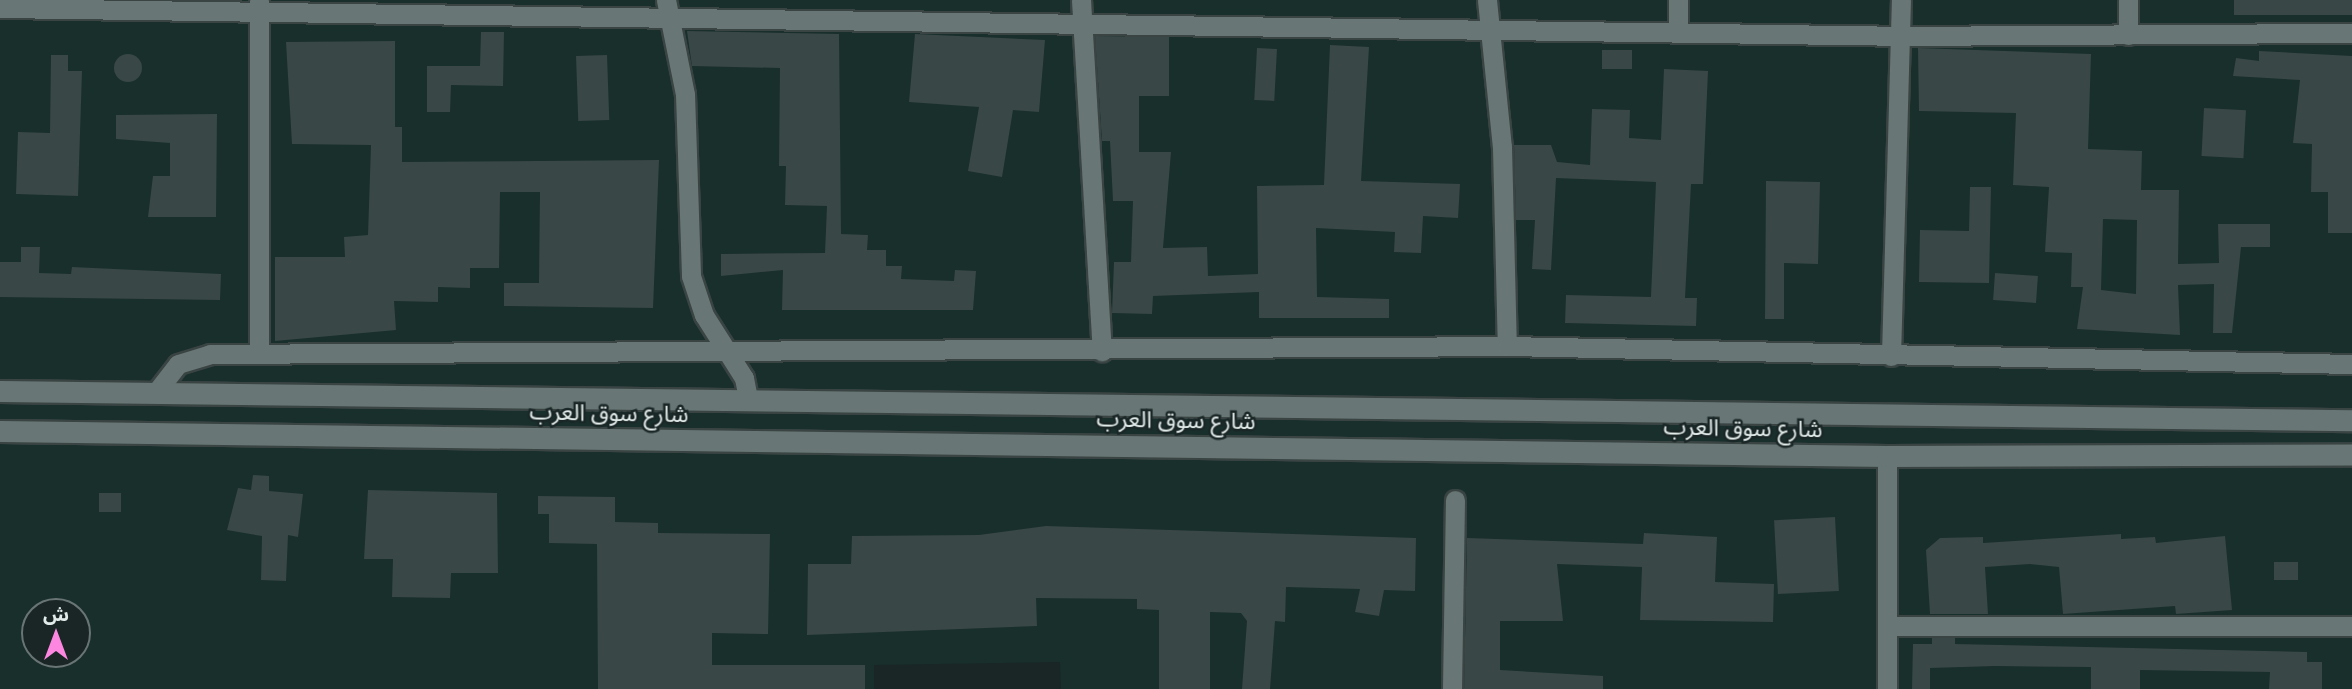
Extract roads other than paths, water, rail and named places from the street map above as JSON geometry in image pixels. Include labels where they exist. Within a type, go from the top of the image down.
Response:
[{"type":"main road","points":[[0,391],[2352,420]]},
{"type":"main road","name":"شارع سوق العرب","points":[[0,431],[1887,456],[2352,454]]},
{"type":"street","points":[[666,0],[674,20],[685,94],[687,256],[704,315],[744,378],[748,399]]},
{"type":"street","points":[[1081,0],[1087,25],[1102,351]]},
{"type":"street","points":[[1487,0],[1492,29],[1507,346]]},
{"type":"street","points":[[1678,0],[1678,31]]},
{"type":"street","points":[[1891,356],[1901,0]]},
{"type":"street","points":[[2128,0],[2128,35]]},
{"type":"street","points":[[258,7],[258,354]]},
{"type":"street","points":[[0,8],[258,7],[674,20],[1678,31],[1900,36],[2352,33]]},
{"type":"street","points":[[157,391],[188,359],[258,354],[1102,351],[1507,346],[2352,364]]},
{"type":"street","points":[[1886,689],[1887,456]]},
{"type":"street","points":[[1452,689],[1455,500]]},
{"type":"street","points":[[1887,626],[2352,626]]}]
